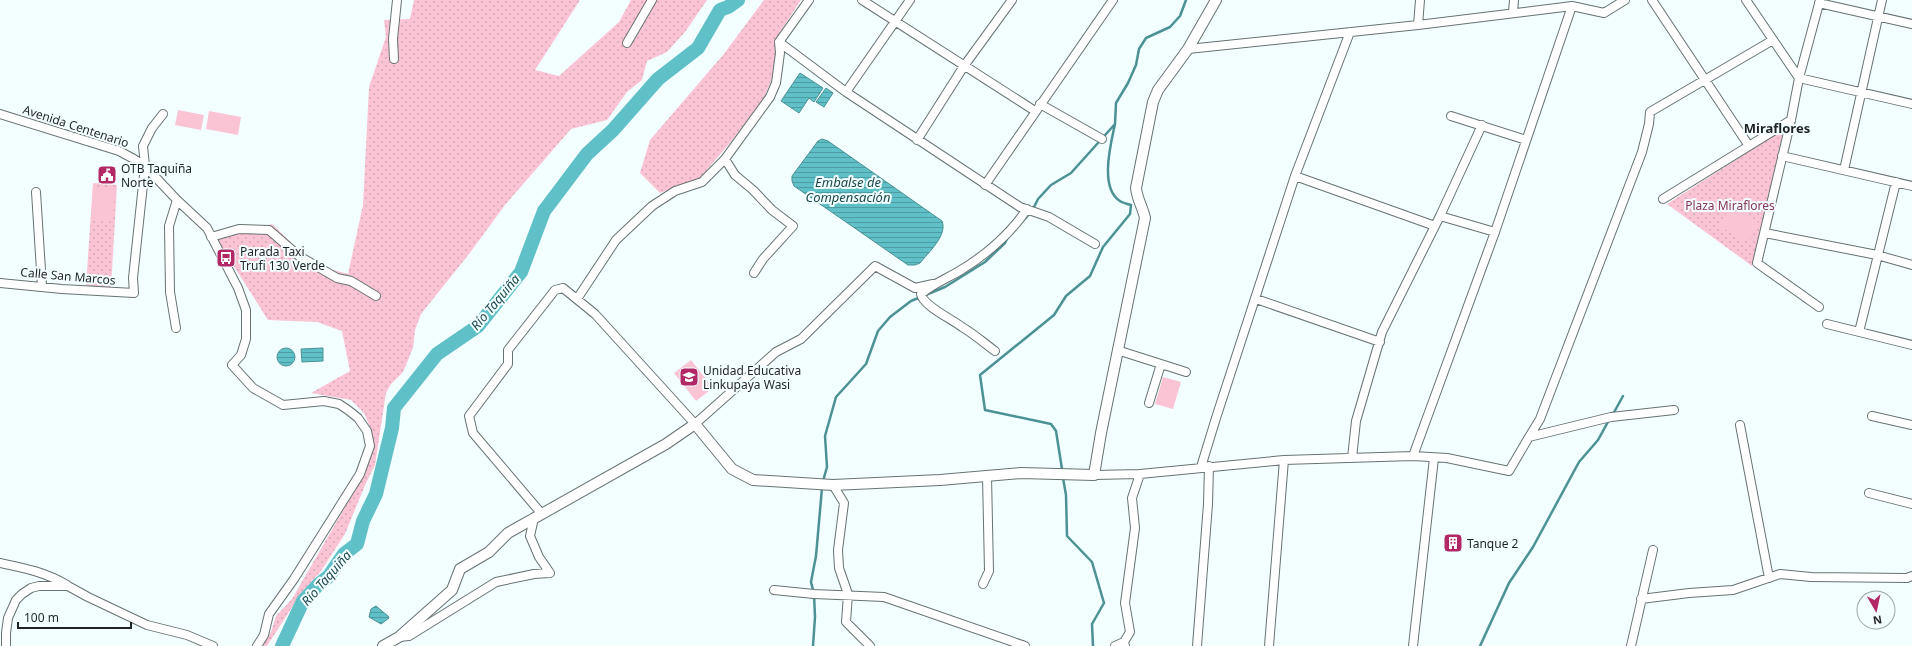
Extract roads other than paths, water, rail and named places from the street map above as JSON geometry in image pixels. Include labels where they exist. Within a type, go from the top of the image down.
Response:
[{"type":"street","points":[[394,59],[393,39],[397,0]]},
{"type":"street","points":[[627,43],[652,0]]},
{"type":"street","points":[[577,299],[616,240],[652,206],[675,191],[702,182],[726,159],[770,97],[776,83],[780,53],[779,42],[809,0]]},
{"type":"street","points":[[862,0],[964,66],[1037,108],[1102,139]]},
{"type":"street","points":[[846,92],[910,0]]},
{"type":"street","points":[[917,140],[964,66],[1012,0]]},
{"type":"street","points":[[985,185],[1113,0]]},
{"type":"street","points":[[1094,475],[1117,350],[1144,218],[1143,210],[1137,198],[1136,188],[1153,102],[1164,80],[1188,49],[1216,0]]},
{"type":"street","points":[[1418,25],[1420,0]]},
{"type":"street","points":[[1513,12],[1514,0]]},
{"type":"street","points":[[1188,49],[1418,25],[1577,5],[1604,14],[1625,0]]},
{"type":"street","points":[[1652,0],[1749,146]]},
{"type":"street","points":[[1746,0],[1799,78],[1912,104]]},
{"type":"street","points":[[1844,170],[1882,0]]},
{"type":"street","points":[[1819,307],[1757,263],[1791,120],[1799,78],[1820,1],[1878,17],[1912,24]]},
{"type":"street","points":[[1413,456],[1495,232],[1526,140],[1577,5]]},
{"type":"street","points":[[1197,646],[1207,519],[1205,467],[1216,418],[1295,176],[1350,32]]},
{"type":"street","points":[[538,516],[473,433],[469,416],[508,364],[508,350],[555,290],[563,288],[609,329],[696,424],[732,469],[753,480],[833,485],[1021,473],[1094,475],[1140,474],[1284,460],[1413,456],[1447,458],[1509,471],[1543,412],[1639,159],[1649,124],[1650,112],[1773,40]]},
{"type":"street","points":[[779,42],[846,92],[985,185],[1020,207],[1049,217],[1095,244]]},
{"type":"street","name":"Avenida Centenario","points":[[0,114],[119,151],[145,166],[177,200],[208,228],[211,237],[238,288],[246,310],[246,339],[241,354],[232,365],[253,388],[283,405],[324,401],[339,404],[358,418],[367,431],[370,446],[360,474],[302,566],[269,614],[264,635],[257,646]]},
{"type":"street","points":[[145,166],[143,146],[152,128],[163,114]]},
{"type":"street","points":[[1451,116],[1526,140]]},
{"type":"street","points":[[1663,199],[1791,120]]},
{"type":"street","points":[[1352,458],[1356,421],[1382,332],[1440,216],[1482,125]]},
{"type":"street","points":[[1782,156],[1912,186]]},
{"type":"street","points":[[726,159],[735,175],[753,190],[772,210],[794,226],[763,259],[754,273]]},
{"type":"street","name":"Calle San Marcos","points":[[0,282],[134,293],[134,278],[145,166]]},
{"type":"street","points":[[1295,176],[1435,226]]},
{"type":"street","points":[[1859,332],[1896,182]]},
{"type":"street","points":[[36,192],[42,286]]},
{"type":"street","points":[[176,328],[170,292],[169,226],[177,200]]},
{"type":"street","points":[[995,351],[925,301],[921,294],[933,284],[961,270],[988,252],[1020,221],[1027,209]]},
{"type":"street","points":[[1440,216],[1495,232]]},
{"type":"street","points":[[211,237],[239,229],[269,230],[299,256],[337,278],[351,281],[376,296]]},
{"type":"street","points":[[1765,233],[1877,255],[1912,265]]},
{"type":"street","points":[[383,646],[399,637],[452,590],[460,569],[489,552],[508,533],[666,444],[696,424],[776,352],[800,339],[876,266],[914,288],[933,284]]},
{"type":"street","points":[[1256,299],[1380,342]]},
{"type":"street","points":[[1827,324],[1912,345]]},
{"type":"street","points":[[1117,350],[1186,372]]},
{"type":"street","points":[[1149,403],[1161,364]]},
{"type":"street","points":[[1529,437],[1611,417],[1674,410]]},
{"type":"street","points":[[1872,416],[1912,425]]},
{"type":"street","points":[[1740,425],[1768,578]]},
{"type":"street","points":[[1413,646],[1434,458]]},
{"type":"street","points":[[1269,646],[1284,460]]},
{"type":"street","points":[[1115,646],[1125,644],[1130,632],[1125,603],[1135,528],[1132,498],[1140,474]]},
{"type":"street","points":[[983,584],[989,571],[987,476]]},
{"type":"street","points":[[833,485],[844,503],[838,556],[839,568],[848,594],[846,622],[870,646]]},
{"type":"street","points":[[1869,493],[1912,504]]},
{"type":"street","points":[[399,637],[409,636],[496,582],[534,574],[550,573],[539,557],[530,536],[538,516]]},
{"type":"street","points":[[1631,646],[1641,599],[1654,550]]},
{"type":"street","points":[[0,562],[52,575],[88,597],[147,625],[187,635],[213,646]]},
{"type":"street","points":[[1641,599],[1689,593],[1733,590],[1780,574],[1811,577],[1907,578],[1912,576]]},
{"type":"street","points":[[6,646],[8,618],[16,600],[22,594],[31,588],[39,586],[68,586]]},
{"type":"street","points":[[774,590],[814,594],[884,596],[1025,646]]},
{"type":"water","points":[[800,73],[823,88],[814,102],[809,98],[799,113],[781,101]]},
{"type":"water","points":[[826,88],[833,93],[824,107],[816,102]]},
{"type":"water","name":"Embalse de Compensación","points":[[822,139],[828,141],[942,221],[943,226],[940,238],[920,263],[908,265],[794,186],[792,176],[818,141]]},
{"type":"water","points":[[286,348],[292,351],[295,357],[292,363],[286,366],[280,363],[277,357],[280,351]]},
{"type":"water","points":[[323,348],[323,361],[302,362],[301,349]]},
{"type":"water","points":[[376,606],[389,618],[381,624],[369,617],[371,609]]},
{"type":"waterway","name":"Río Taquiña","points":[[282,646],[303,601],[329,576],[344,554],[357,544],[363,521],[376,494],[392,428],[394,408],[437,354],[478,326],[521,272],[544,211],[587,154],[613,130],[658,79],[698,48],[720,10],[728,7],[738,0]]},
{"type":"waterway","points":[[1021,223],[1032,211],[1038,199],[1051,185],[1071,173],[1115,124],[1116,103],[1128,83],[1136,65],[1139,49],[1146,38],[1170,27],[1180,16],[1186,0]]},
{"type":"waterway","points":[[1062,469],[1056,431],[1051,424],[985,410],[980,375],[1054,315],[1066,296],[1090,276],[1103,247],[1130,214],[1131,205],[1120,201],[1114,195],[1108,176],[1109,153],[1115,124]]},
{"type":"waterway","points":[[823,481],[827,467],[825,436],[836,397],[866,364],[878,331],[890,317],[911,301],[945,287],[985,262],[1005,243],[1008,237]]},
{"type":"waterway","points":[[1612,416],[1623,396]]},
{"type":"waterway","points":[[1480,646],[1509,583],[1533,547],[1579,462],[1598,440],[1609,420]]},
{"type":"waterway","points":[[1063,478],[1066,495],[1067,536],[1092,562],[1104,603],[1092,624],[1093,646]]},
{"type":"waterway","points":[[813,646],[815,617],[814,594],[811,582],[816,556],[822,488]]},
{"type":"place","name":"OTB Taquiña Norte","points":[[107,175]]},
{"type":"place","name":"Parada Taxi Trufi 130 Verde","points":[[226,258]]},
{"type":"place","name":"Unidad Educativa Linkupaya Wasi","points":[[689,377]]},
{"type":"place","name":"Tanque 2","points":[[1453,543]]},
{"type":"district","name":"Miraflores","points":[[1777,128]]},
{"type":"park label","name":"Plaza Miraflores","points":[[1730,205]]}]
